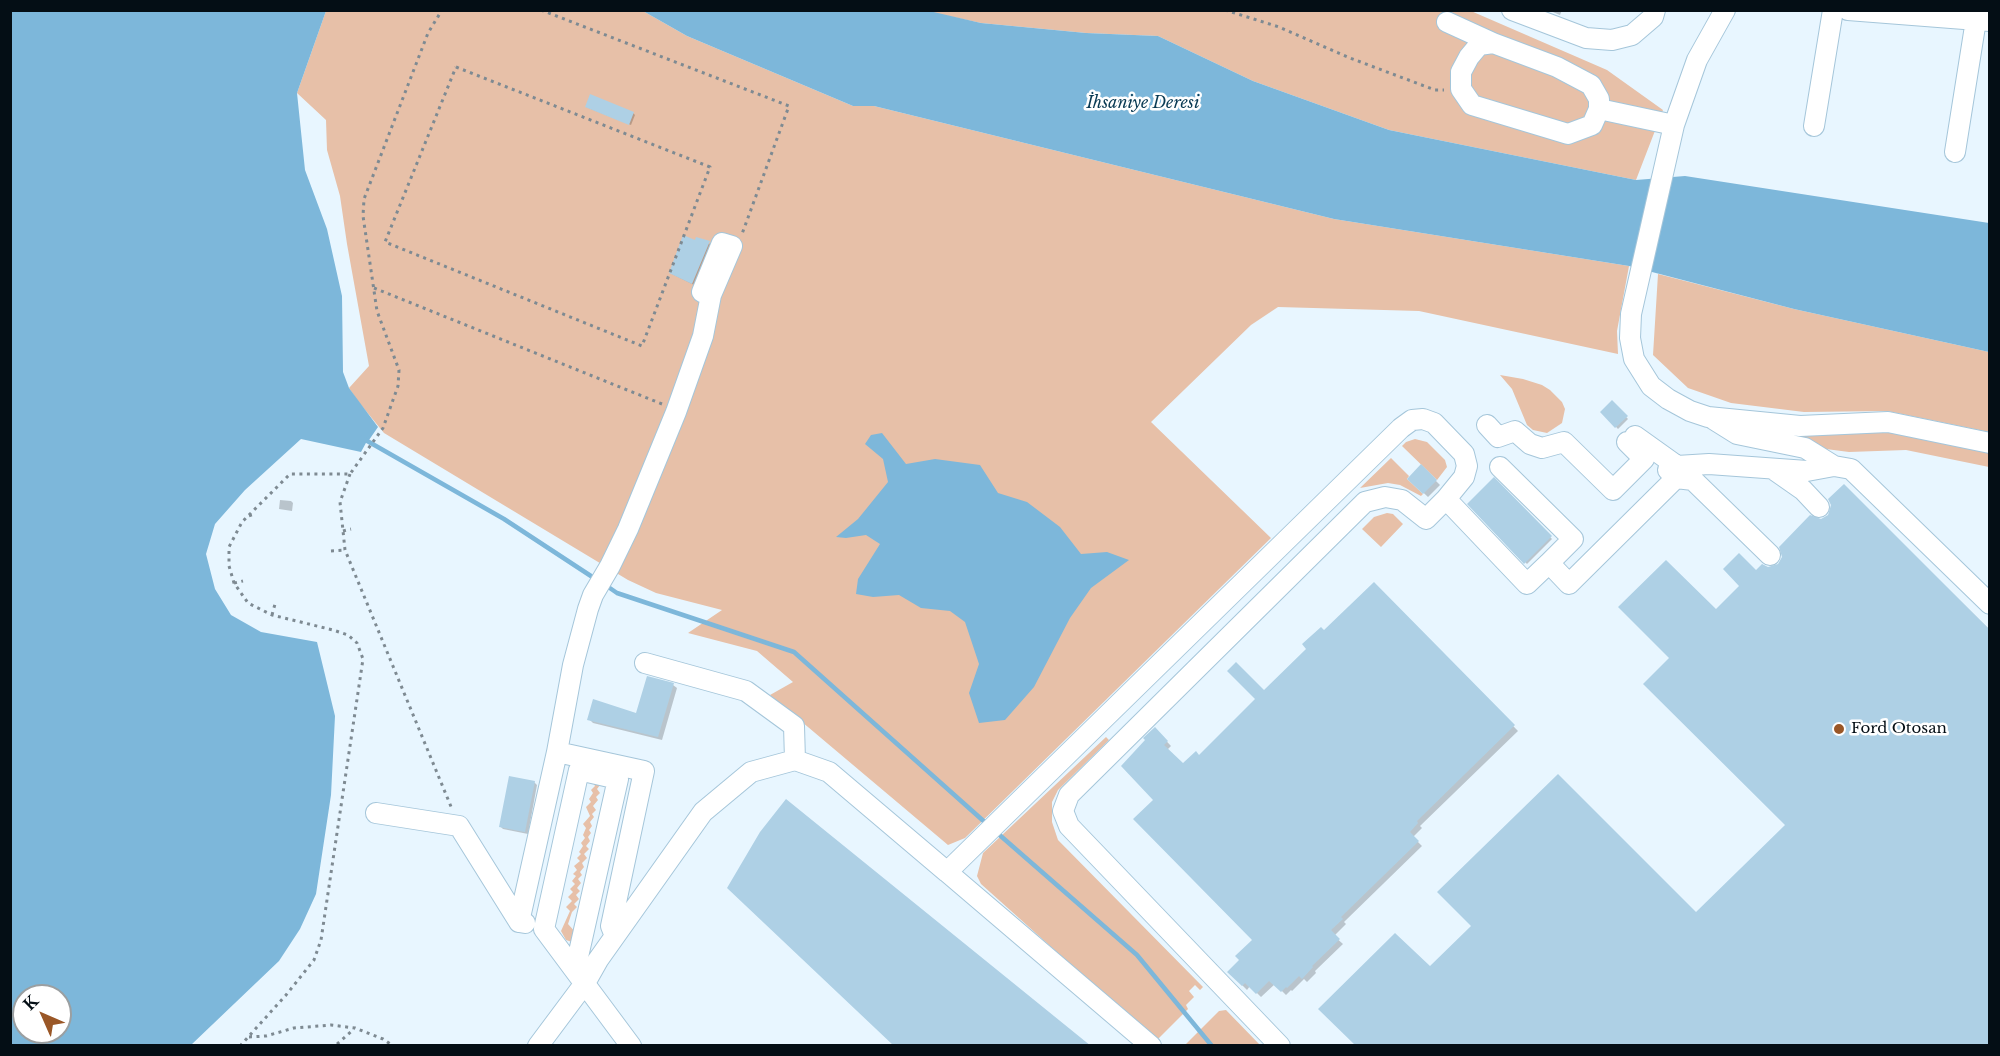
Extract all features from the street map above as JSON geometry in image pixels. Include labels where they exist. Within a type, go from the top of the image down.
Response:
[{"type":"street","points":[[1512,10],[1586,38],[1612,40],[1632,35],[1653,17],[1655,10]]},
{"type":"street","points":[[1725,10],[1697,60],[1674,125],[1632,314],[1630,338],[1634,359],[1651,386],[1675,403],[1708,417],[1737,434],[1805,448],[1834,466]]},
{"type":"street","points":[[1814,126],[1833,10]]},
{"type":"street","points":[[1848,10],[1983,21],[1955,152]]},
{"type":"street","points":[[1447,22],[1493,44],[1557,67],[1591,85],[1599,99],[1599,109],[1592,125],[1568,134],[1472,105],[1461,89],[1461,72],[1479,45],[1493,44]]},
{"type":"street","points":[[1599,109],[1674,125]]},
{"type":"street","points":[[519,922],[557,752],[573,665],[593,595],[628,529],[676,410],[703,336],[711,295],[732,246]]},
{"type":"street","points":[[1708,417],[1800,426],[1888,422],[1989,443]]},
{"type":"street","points":[[947,872],[1401,428],[1412,420],[1422,419],[1434,423],[1464,454],[1467,466],[1464,477],[1446,499],[1426,519],[1402,500],[1384,497],[1365,502],[1069,795],[1063,811],[1069,825],[1280,1046]]},
{"type":"street","points":[[1487,425],[1498,437],[1515,431],[1530,444],[1542,448],[1564,442],[1613,490],[1644,459]]},
{"type":"street","points":[[1770,555],[1693,480],[1677,478],[1662,464],[1644,459],[1631,439],[1677,466],[1709,464],[1807,471],[1834,466],[1851,469],[1989,604]]},
{"type":"street","points":[[1446,499],[1527,584],[1572,539],[1500,467]]},
{"type":"street","points":[[1772,468],[1803,490],[1820,507]]},
{"type":"street","points":[[1549,563],[1569,584],[1677,478]]},
{"type":"street","points":[[645,663],[746,691],[794,726],[795,760]]},
{"type":"street","points":[[557,752],[644,771],[611,926],[615,936]]},
{"type":"street","points":[[538,1046],[580,977],[598,960],[703,812],[752,772],[795,760],[829,772],[1151,1046]]},
{"type":"street","points":[[544,929],[579,770],[618,779],[580,977]]},
{"type":"street","points":[[376,813],[459,826],[519,922],[544,929],[631,1046]]},
{"type":"path","points":[[442,10],[428,33],[364,199],[363,216],[377,311],[399,370],[398,386],[383,428],[350,474],[340,502],[345,550],[459,826]]},
{"type":"path","points":[[541,10],[789,106],[740,240],[732,246]]},
{"type":"path","points":[[1225,10],[1279,27],[1350,58],[1435,90],[1461,89]]},
{"type":"path","points":[[456,67],[710,167],[642,346],[385,242],[456,67]]},
{"type":"path","points":[[374,288],[676,410]]},
{"type":"path","points":[[240,1046],[314,960],[321,940],[363,659],[357,642],[348,635],[272,615],[248,603],[234,583],[229,566],[229,547],[242,522],[290,474],[350,474]]},
{"type":"path","points":[[250,514],[252,520]]},
{"type":"path","points":[[343,531],[351,529]]},
{"type":"path","points":[[331,551],[345,550]]},
{"type":"path","points":[[234,583],[243,581]]},
{"type":"path","points":[[272,615],[276,604]]},
{"type":"path","points":[[248,1037],[266,1036],[294,1028],[331,1025],[355,1028],[383,1039],[393,1046]]},
{"type":"path","points":[[337,1044],[355,1028]]},
{"type":"shaded area","points":[[326,11],[643,11],[687,36],[853,106],[874,106],[1334,219],[1629,266],[1617,331],[1618,354],[1419,311],[1278,307],[1251,325],[1151,422],[1271,538],[965,838],[948,845],[770,695],[793,682],[757,651],[688,633],[722,610],[656,593],[628,580],[384,433],[357,400],[349,388],[369,366],[340,196],[327,150],[326,120],[297,93]]},
{"type":"shaded area","points":[[925,11],[1471,11],[1607,70],[1663,110],[1636,180],[1389,130],[1253,81],[1158,36],[1086,33],[981,23]]},
{"type":"shaded area","points":[[1658,274],[1794,309],[1989,352],[1989,432],[1887,411],[1804,412],[1731,403],[1688,388],[1653,355]]},
{"type":"shaded area","points":[[1500,375],[1523,379],[1550,390],[1562,402],[1565,409],[1562,423],[1547,433],[1533,430],[1527,425],[1512,389]]},
{"type":"shaded area","points":[[1890,431],[1989,452],[1989,467],[1906,450],[1849,452],[1826,449],[1809,445],[1798,434]]},
{"type":"shaded area","points":[[1415,439],[1427,442],[1445,460],[1447,467],[1437,480],[1402,446]]},
{"type":"shaded area","points":[[1391,458],[1409,476],[1407,479],[1423,494],[1421,496],[1400,485],[1388,483],[1360,488]]},
{"type":"shaded area","points":[[1387,513],[1393,514],[1403,524],[1381,547],[1362,529],[1374,517]]},
{"type":"shaded area","points":[[1106,737],[1109,740],[1058,790],[1052,802],[1052,822],[1058,840],[1203,987],[1200,990],[1195,985],[1189,991],[1194,997],[1186,1005],[1188,1009],[1156,1041],[981,884],[977,876],[983,853]]},
{"type":"shaded area","points":[[593,782],[600,785],[597,789],[600,793],[593,806],[596,810],[590,822],[592,826],[588,837],[590,841],[586,846],[589,849],[584,854],[587,858],[582,863],[584,867],[580,872],[582,875],[578,879],[581,883],[577,888],[580,891],[576,895],[579,899],[574,904],[577,907],[572,912],[568,924],[577,934],[572,942],[566,940],[561,931],[570,911],[566,907],[572,901],[568,897],[573,892],[570,889],[575,884],[572,881],[576,876],[573,874],[577,870],[574,866],[580,861],[577,858],[581,854],[579,852],[583,846],[581,843],[585,838],[583,835],[586,828],[583,824],[590,816],[586,807],[591,802],[589,799],[593,793],[591,790],[595,786]]},
{"type":"shaded area","points":[[1226,1010],[1260,1045],[1185,1045],[1219,1011]]},
{"type":"water","name":"İhsaniye Deresi","points":[[925,10],[981,23],[1086,33],[1158,36],[1253,81],[1389,130],[1636,180],[1685,176],[1989,223],[1989,352],[1794,309],[1629,266],[1334,219],[874,106],[853,106],[687,36],[643,11]]},
{"type":"water","points":[[10,11],[326,11],[297,93],[305,170],[327,229],[342,296],[343,372],[349,388],[378,427],[369,440],[364,439],[367,441],[361,452],[301,439],[245,490],[215,524],[206,554],[215,589],[231,615],[261,632],[317,642],[335,716],[331,795],[316,894],[300,929],[279,961],[191,1045],[11,1045]]},
{"type":"water","points":[[882,433],[906,464],[935,459],[980,465],[998,493],[1027,502],[1060,527],[1081,554],[1107,552],[1129,560],[1091,588],[1070,618],[1034,687],[1005,720],[979,723],[969,693],[979,664],[965,622],[950,611],[921,608],[899,595],[873,597],[856,594],[858,579],[880,544],[866,535],[836,537],[858,519],[888,482],[883,459],[865,444],[871,435]]},
{"type":"building","points":[[590,94],[634,112],[629,125],[585,107]]},
{"type":"building","points":[[683,235],[695,240],[696,237],[710,241],[692,284],[669,273]]},
{"type":"building","points":[[1612,400],[1628,416],[1615,428],[1600,412]]},
{"type":"building","points":[[1421,464],[1437,480],[1423,494],[1407,479]]},
{"type":"building","points":[[1494,477],[1552,536],[1524,564],[1467,504]]},
{"type":"building","name":"Ford Otosan","points":[[1844,484],[1989,629],[1989,1046],[1356,1046],[1318,1009],[1395,933],[1430,966],[1471,926],[1437,892],[1558,774],[1696,912],[1785,825],[1643,684],[1669,658],[1618,607],[1666,560],[1716,609],[1739,586],[1723,569],[1739,553],[1756,570],[1762,564],[1768,567],[1778,564],[1782,557],[1779,547],[1810,515],[1821,519],[1828,515],[1831,505],[1828,499]]},
{"type":"building","points":[[1374,582],[1515,725],[1417,821],[1418,823],[1410,832],[1419,841],[1341,917],[1343,919],[1331,930],[1340,939],[1302,979],[1299,976],[1281,992],[1269,981],[1256,994],[1245,983],[1242,986],[1227,972],[1239,960],[1235,956],[1252,940],[1133,819],[1153,800],[1121,766],[1145,740],[1143,738],[1155,727],[1168,741],[1164,745],[1183,763],[1196,751],[1199,755],[1255,699],[1227,671],[1236,662],[1264,690],[1306,649],[1302,644],[1321,627],[1324,630]]},
{"type":"building","points":[[647,676],[674,683],[658,737],[587,720],[593,699],[636,713]]},
{"type":"building","points":[[509,776],[535,781],[525,832],[499,827]]},
{"type":"building","points":[[786,799],[1091,1046],[894,1046],[727,888],[760,832]]},
{"type":"waterway","points":[[362,438],[504,519],[597,580]]},
{"type":"waterway","points":[[604,584],[617,593],[794,652],[988,825]]},
{"type":"waterway","points":[[995,831],[1137,955],[1212,1046]]},
{"type":"place","name":"Ford Otosan","points":[[1839,729]]}]
